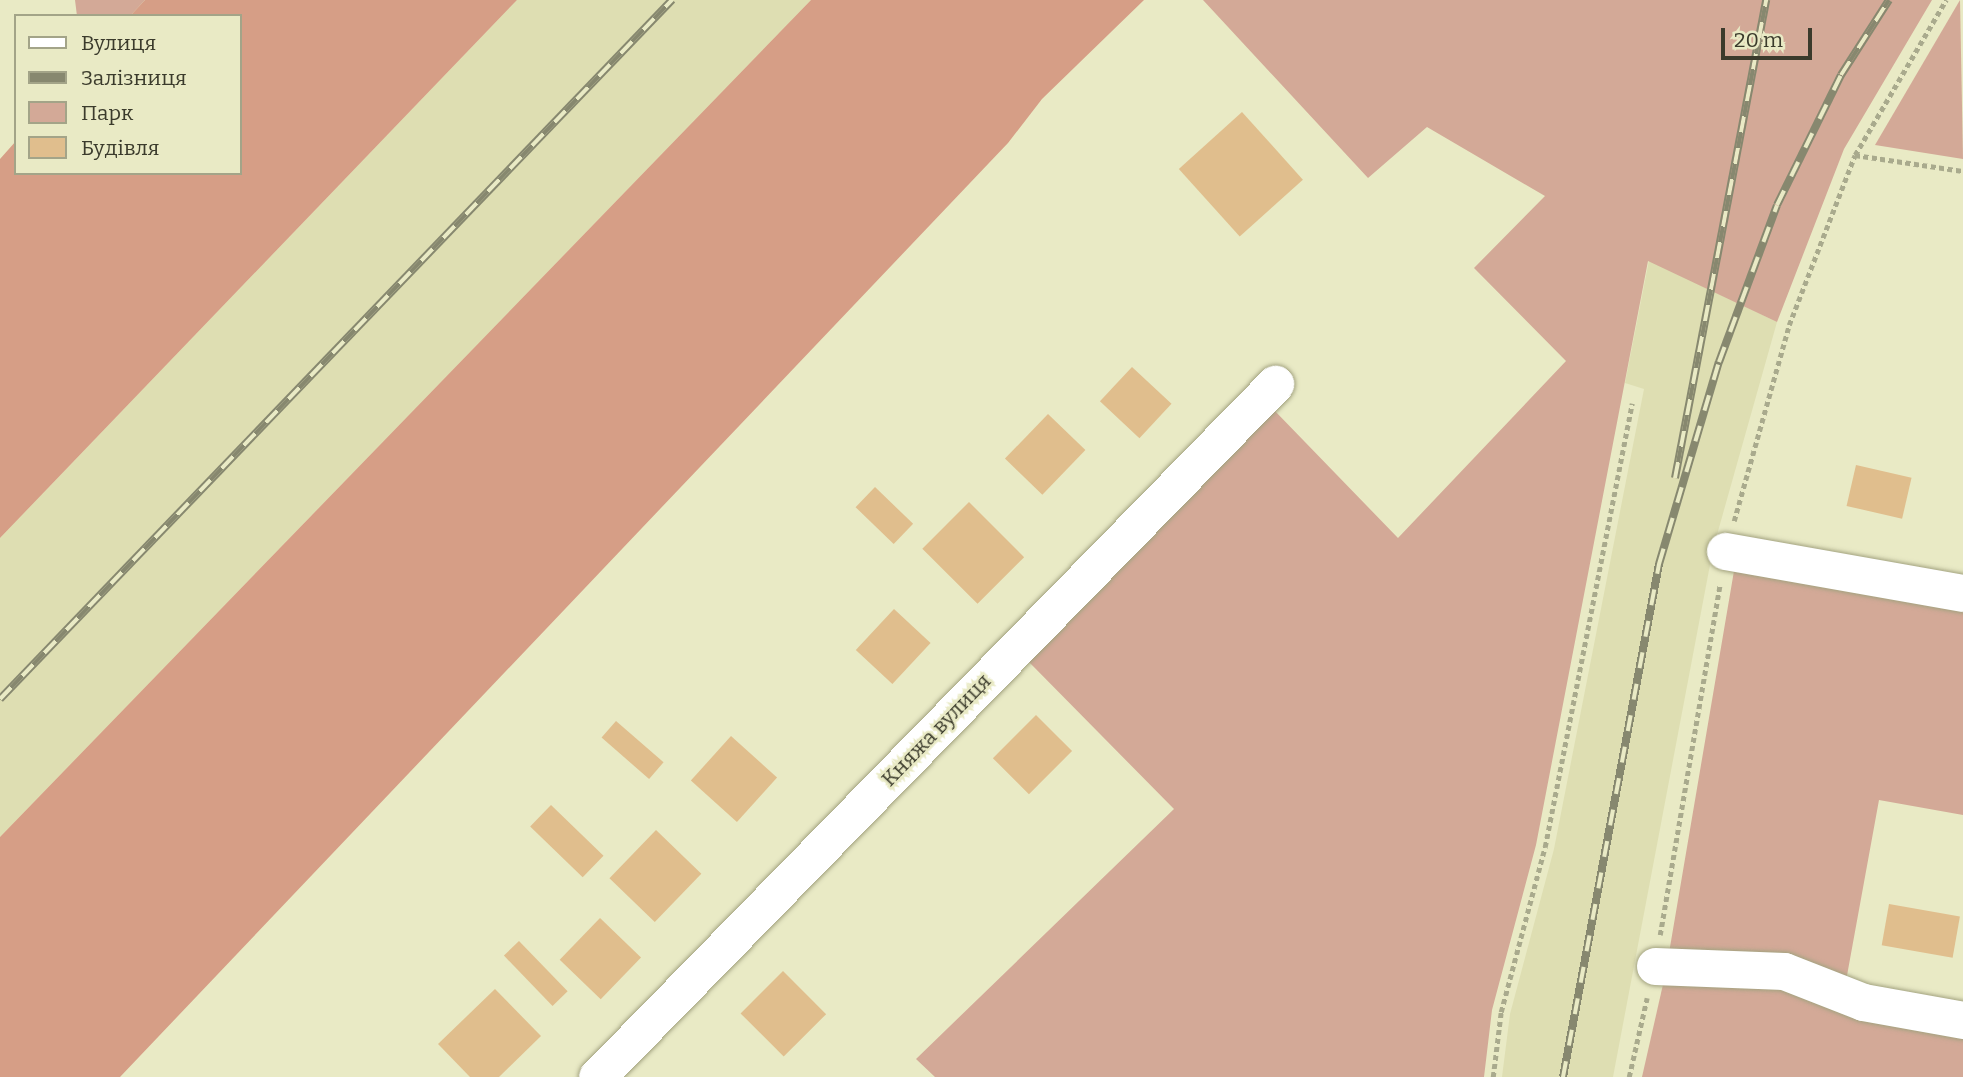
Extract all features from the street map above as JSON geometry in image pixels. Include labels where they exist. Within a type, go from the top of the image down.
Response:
[{"type":"street","name":"Княжа вулиця","points":[[597,1077],[1275,384]]},
{"type":"street","points":[[1725,551],[1963,593]]},
{"type":"street","points":[[1655,966],[1784,971],[1863,1002],[1963,1020]]},
{"type":"path","points":[[1855,155],[1963,171]]},
{"type":"path","points":[[1493,1077],[1501,1012],[1545,847],[1632,403]]},
{"type":"shaded area","points":[[145,0],[517,0],[0,538],[0,159],[14,143],[14,175],[242,175],[242,14],[132,14]]},
{"type":"shaded area","points":[[517,0],[811,0],[0,837],[0,538]]},
{"type":"shaded area","points":[[811,0],[1144,0],[1042,99],[1008,143],[120,1077],[0,1077],[0,837]]},
{"type":"shaded area","points":[[1649,260],[1777,322],[1713,549],[1613,1077],[1502,1077],[1510,1014],[1554,849],[1644,389],[1625,383]]},
{"type":"green space","points":[[75,0],[145,0],[132,14],[77,14]]},
{"type":"green space","points":[[1203,0],[1932,0],[1844,149],[1777,322],[1648,261],[1536,845],[1492,1010],[1484,1077],[935,1077],[916,1059],[1174,809],[1028,661],[1273,409],[1398,538],[1566,361],[1474,268],[1545,196],[1427,127],[1368,178]]},
{"type":"green space","points":[[1960,0],[1963,159],[1875,145]]},
{"type":"green space","points":[[1735,565],[1963,606],[1963,815],[1879,800],[1846,981],[1669,953]]},
{"type":"green space","points":[[1664,980],[1781,984],[1963,1034],[1963,1077],[1642,1077]]},
{"type":"building","points":[[1242,112],[1303,180],[1240,237],[1179,169]]},
{"type":"building","points":[[1132,367],[1171,404],[1139,438],[1100,401]]},
{"type":"building","points":[[1048,414],[1085,450],[1042,495],[1005,459]]},
{"type":"building","points":[[1856,465],[1912,478],[1902,519],[1847,506]]},
{"type":"building","points":[[875,487],[913,524],[894,544],[856,507]]},
{"type":"building","points":[[969,502],[1024,557],[977,604],[922,549]]},
{"type":"building","points":[[894,609],[931,643],[892,684],[856,650]]},
{"type":"building","points":[[1036,715],[1072,751],[1029,794],[993,758]]},
{"type":"building","points":[[616,721],[664,762],[649,779],[602,738]]},
{"type":"building","points":[[731,736],[777,777],[737,822],[691,781]]},
{"type":"building","points":[[551,805],[604,856],[583,877],[530,827]]},
{"type":"building","points":[[656,830],[701,874],[655,922],[609,878]]},
{"type":"building","points":[[1889,904],[1960,917],[1953,958],[1882,945]]},
{"type":"building","points":[[600,918],[641,958],[601,999],[560,960]]},
{"type":"building","points":[[519,941],[568,991],[553,1006],[504,956]]},
{"type":"building","points":[[783,971],[826,1014],[784,1057],[741,1013]]},
{"type":"building","points":[[495,989],[541,1036],[499,1077],[470,1077],[438,1044]]},
{"type":"railway","points":[[0,699],[672,0]]},
{"type":"railway","points":[[1675,478],[1766,0]]},
{"type":"railway","points":[[1563,1077],[1659,564],[1719,362],[1777,205],[1841,75],[1889,0]]}]
